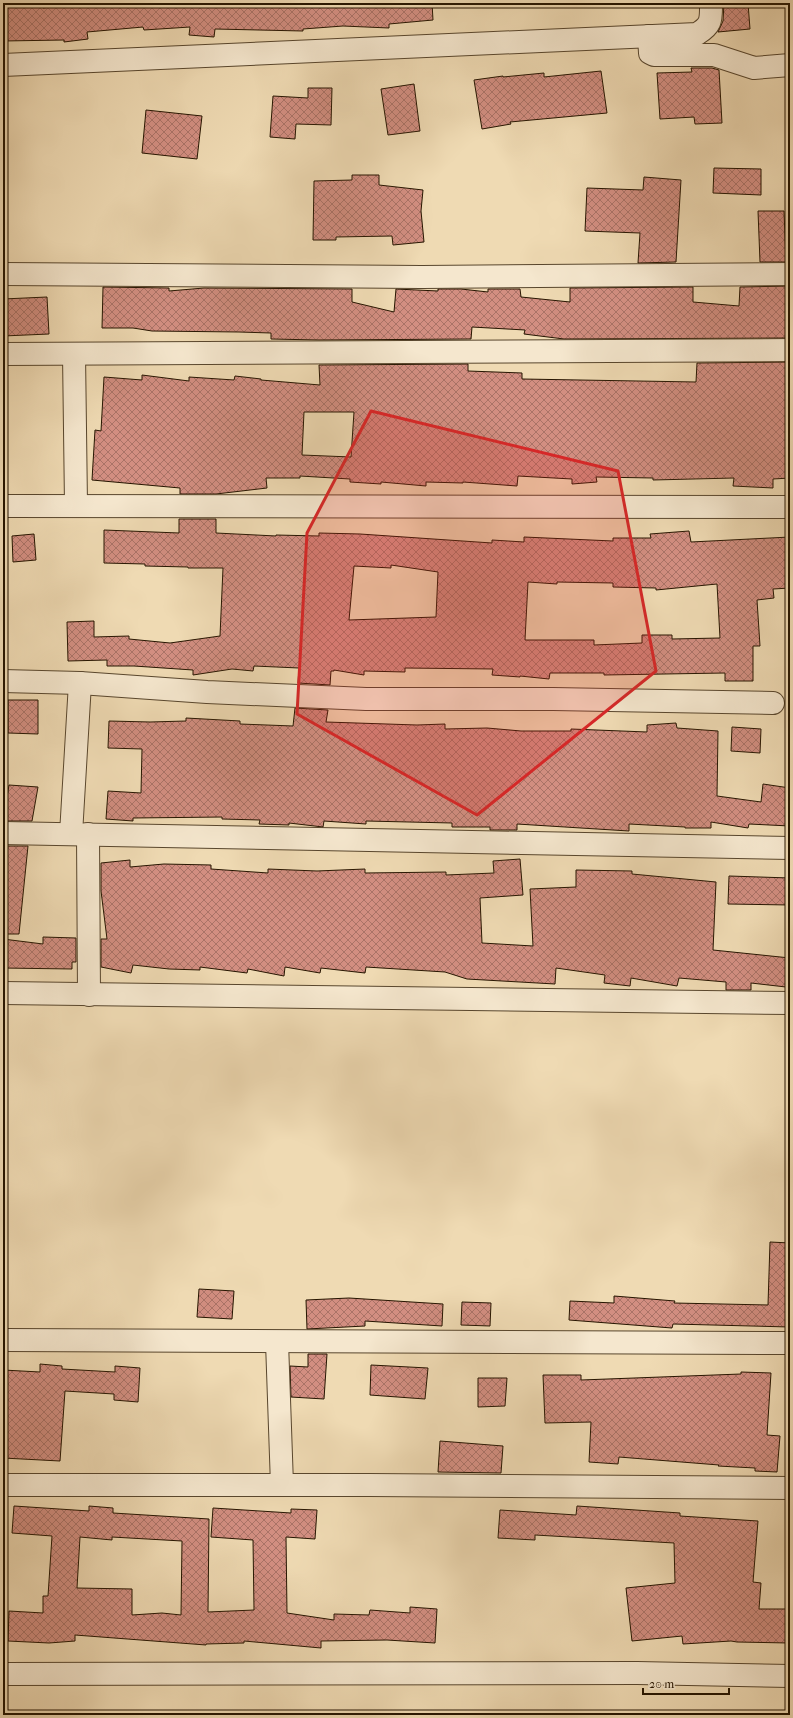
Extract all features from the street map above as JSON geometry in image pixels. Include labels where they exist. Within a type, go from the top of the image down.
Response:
[{"type":"street","points":[[3,65],[697,34],[706,29],[711,20],[711,3]]},
{"type":"street","points":[[650,36],[650,53],[654,55],[714,55],[754,68],[790,65]]},
{"type":"street","points":[[3,274],[430,277],[790,274]]},
{"type":"street","points":[[3,354],[790,350]]},
{"type":"street","points":[[74,354],[76,505]]},
{"type":"street","points":[[3,506],[790,507]]},
{"type":"street","points":[[3,681],[80,683],[207,692],[366,699],[553,699],[773,703]]},
{"type":"street","points":[[80,683],[80,834],[89,995]]},
{"type":"street","points":[[3,833],[790,848]]},
{"type":"street","points":[[3,993],[790,1003]]},
{"type":"street","points":[[3,1340],[790,1343]]},
{"type":"street","points":[[276,1342],[282,1485]]},
{"type":"street","points":[[3,1485],[790,1488]]},
{"type":"street","points":[[3,1674],[573,1673],[790,1676]]},
{"type":"highlighted area","points":[[371,411],[618,471],[656,671],[477,815],[297,714],[307,533]]},
{"type":"building","points":[[3,3],[43,3],[43,8],[81,3],[432,3],[433,20],[389,24],[389,28],[343,26],[303,29],[303,31],[215,29],[214,37],[189,35],[190,27],[144,30],[143,27],[87,32],[88,39],[64,42],[64,40],[3,41]]},
{"type":"building","points":[[724,3],[748,3],[750,29],[718,32],[723,21]]},
{"type":"building","points":[[691,68],[712,68],[719,70],[722,123],[695,124],[694,117],[660,119],[657,73],[692,72]]},
{"type":"building","points":[[601,71],[607,113],[510,122],[511,124],[482,129],[474,80],[544,73],[544,77]]},
{"type":"building","points":[[414,84],[420,131],[388,135],[381,89]]},
{"type":"building","points":[[308,88],[332,88],[331,125],[296,124],[295,139],[270,137],[273,96],[308,98]]},
{"type":"building","points":[[146,110],[202,116],[197,159],[142,153]]},
{"type":"building","points":[[714,168],[761,169],[761,195],[713,193]]},
{"type":"building","points":[[352,175],[379,175],[379,185],[423,190],[421,211],[424,242],[393,245],[392,236],[336,237],[336,240],[313,240],[314,181],[352,180]]},
{"type":"building","points":[[644,177],[681,180],[676,262],[638,263],[640,233],[585,231],[587,188],[643,190]]},
{"type":"building","points":[[758,211],[784,211],[786,262],[760,262]]},
{"type":"building","points":[[790,286],[790,338],[564,339],[524,334],[525,330],[472,327],[471,339],[319,340],[271,339],[271,333],[152,331],[133,328],[102,328],[103,287],[169,288],[169,291],[204,288],[352,289],[352,302],[394,312],[396,289],[438,291],[438,289],[461,289],[488,292],[488,289],[520,289],[521,297],[570,302],[570,288],[693,287],[693,302],[739,306],[740,287]]},
{"type":"building","points":[[47,297],[49,334],[3,336],[3,299]]},
{"type":"building","points":[[790,362],[790,478],[773,479],[773,488],[733,486],[734,478],[653,480],[653,478],[596,477],[597,482],[572,484],[572,479],[518,476],[517,486],[463,482],[426,482],[426,486],[381,482],[381,484],[350,482],[350,479],[300,476],[300,478],[266,478],[267,488],[216,494],[180,494],[180,488],[92,480],[95,430],[101,431],[104,377],[142,380],[142,375],[189,381],[189,377],[234,380],[235,376],[261,380],[320,385],[319,365],[468,364],[468,371],[522,373],[522,379],[696,382],[697,363]],"holes":[[[304,412],[354,412],[351,457],[302,455]]]},
{"type":"building","points":[[179,519],[216,519],[216,533],[276,536],[319,536],[319,533],[360,534],[492,543],[492,540],[524,542],[524,537],[613,541],[613,538],[651,538],[650,534],[689,531],[691,542],[790,537],[790,588],[773,589],[774,598],[757,600],[760,646],[753,646],[753,681],[725,681],[725,673],[604,675],[604,673],[550,673],[549,679],[492,675],[493,669],[405,668],[405,672],[364,671],[364,675],[334,670],[331,671],[330,685],[298,683],[299,668],[254,666],[253,671],[232,669],[193,675],[193,670],[134,666],[107,666],[107,660],[68,661],[67,622],[94,621],[94,637],[129,636],[129,639],[170,643],[220,636],[223,568],[188,568],[145,566],[145,564],[104,563],[104,530],[179,533]],"holes":[[[391,565],[438,572],[436,617],[349,620],[354,566],[391,568]],[[528,582],[557,584],[557,582],[613,583],[613,587],[656,588],[656,590],[717,584],[720,638],[672,639],[672,635],[642,635],[642,643],[594,645],[594,640],[525,640]]]},
{"type":"building","points":[[34,534],[36,560],[13,562],[12,536]]},
{"type":"building","points":[[8,700],[38,700],[38,734],[8,733]]},
{"type":"building","points":[[295,708],[328,710],[326,722],[417,725],[445,724],[445,729],[487,728],[521,731],[571,731],[571,729],[647,732],[647,725],[676,723],[677,728],[718,731],[717,796],[761,802],[763,784],[790,788],[790,826],[749,824],[748,828],[711,822],[711,828],[685,828],[629,824],[629,831],[517,824],[517,830],[490,830],[490,827],[452,827],[452,823],[366,821],[366,824],[324,821],[323,827],[289,823],[289,825],[259,824],[260,820],[222,819],[222,817],[133,818],[133,821],[106,819],[108,791],[141,793],[142,749],[108,748],[109,721],[186,721],[186,718],[240,721],[240,724],[293,726]]},
{"type":"building","points":[[732,727],[761,729],[760,753],[731,751]]},
{"type":"building","points":[[9,785],[38,787],[32,821],[3,821]]},
{"type":"building","points":[[3,846],[28,846],[19,934],[3,934]]},
{"type":"building","points":[[520,859],[523,895],[480,898],[482,943],[533,946],[530,889],[576,887],[576,870],[632,871],[632,874],[716,882],[713,950],[790,958],[786,987],[751,983],[751,990],[726,990],[726,982],[679,978],[677,986],[631,978],[630,986],[604,983],[605,975],[556,968],[555,984],[467,979],[445,972],[366,967],[365,973],[321,968],[320,973],[285,967],[284,976],[248,969],[247,973],[200,967],[200,970],[169,969],[133,965],[131,973],[101,967],[101,939],[107,939],[101,891],[101,863],[130,860],[130,867],[164,864],[211,865],[211,869],[268,873],[268,869],[317,871],[365,869],[365,873],[446,872],[446,875],[494,873],[493,861]]},
{"type":"building","points":[[729,876],[790,878],[790,905],[728,904]]},
{"type":"building","points":[[43,937],[76,938],[76,962],[72,962],[72,969],[3,968],[3,939],[43,944]]},
{"type":"building","points":[[770,1242],[790,1243],[790,1327],[673,1324],[672,1328],[569,1320],[570,1301],[614,1303],[614,1296],[675,1301],[674,1303],[768,1305]]},
{"type":"building","points":[[199,1289],[234,1291],[232,1319],[197,1317]]},
{"type":"building","points":[[349,1298],[443,1304],[442,1326],[365,1321],[365,1326],[307,1329],[306,1300]]},
{"type":"building","points":[[462,1302],[491,1303],[490,1326],[461,1325]]},
{"type":"building","points":[[308,1354],[327,1354],[324,1399],[291,1397],[290,1366],[308,1367]]},
{"type":"building","points":[[40,1364],[62,1366],[62,1369],[115,1372],[115,1366],[140,1368],[138,1402],[114,1400],[114,1394],[65,1391],[60,1461],[3,1458],[3,1370],[40,1372]]},
{"type":"building","points":[[371,1365],[428,1368],[425,1399],[370,1395]]},
{"type":"building","points":[[741,1372],[771,1373],[767,1435],[780,1436],[777,1472],[755,1471],[755,1468],[619,1457],[618,1464],[589,1462],[591,1422],[545,1423],[543,1375],[581,1375],[581,1380],[741,1374]]},
{"type":"building","points":[[478,1378],[507,1378],[505,1406],[478,1407]]},
{"type":"building","points":[[440,1441],[503,1446],[501,1473],[438,1472]]},
{"type":"building","points":[[14,1506],[89,1511],[89,1506],[113,1508],[113,1513],[209,1519],[208,1612],[254,1610],[253,1540],[211,1537],[213,1508],[291,1513],[291,1509],[317,1510],[315,1539],[286,1537],[287,1613],[334,1620],[334,1614],[369,1615],[370,1610],[410,1613],[410,1607],[437,1609],[435,1643],[387,1640],[321,1641],[321,1648],[244,1641],[244,1643],[206,1645],[75,1635],[75,1641],[49,1643],[8,1641],[9,1611],[43,1613],[43,1596],[48,1596],[52,1536],[12,1533]],"holes":[[[80,1537],[112,1540],[112,1537],[182,1541],[181,1615],[162,1613],[132,1615],[132,1589],[77,1588]]]},
{"type":"building","points":[[577,1506],[680,1513],[680,1516],[758,1521],[753,1582],[761,1583],[759,1609],[790,1609],[789,1643],[731,1641],[683,1644],[682,1636],[632,1641],[626,1588],[675,1583],[674,1543],[535,1535],[535,1540],[498,1538],[500,1510],[576,1515]]}]
